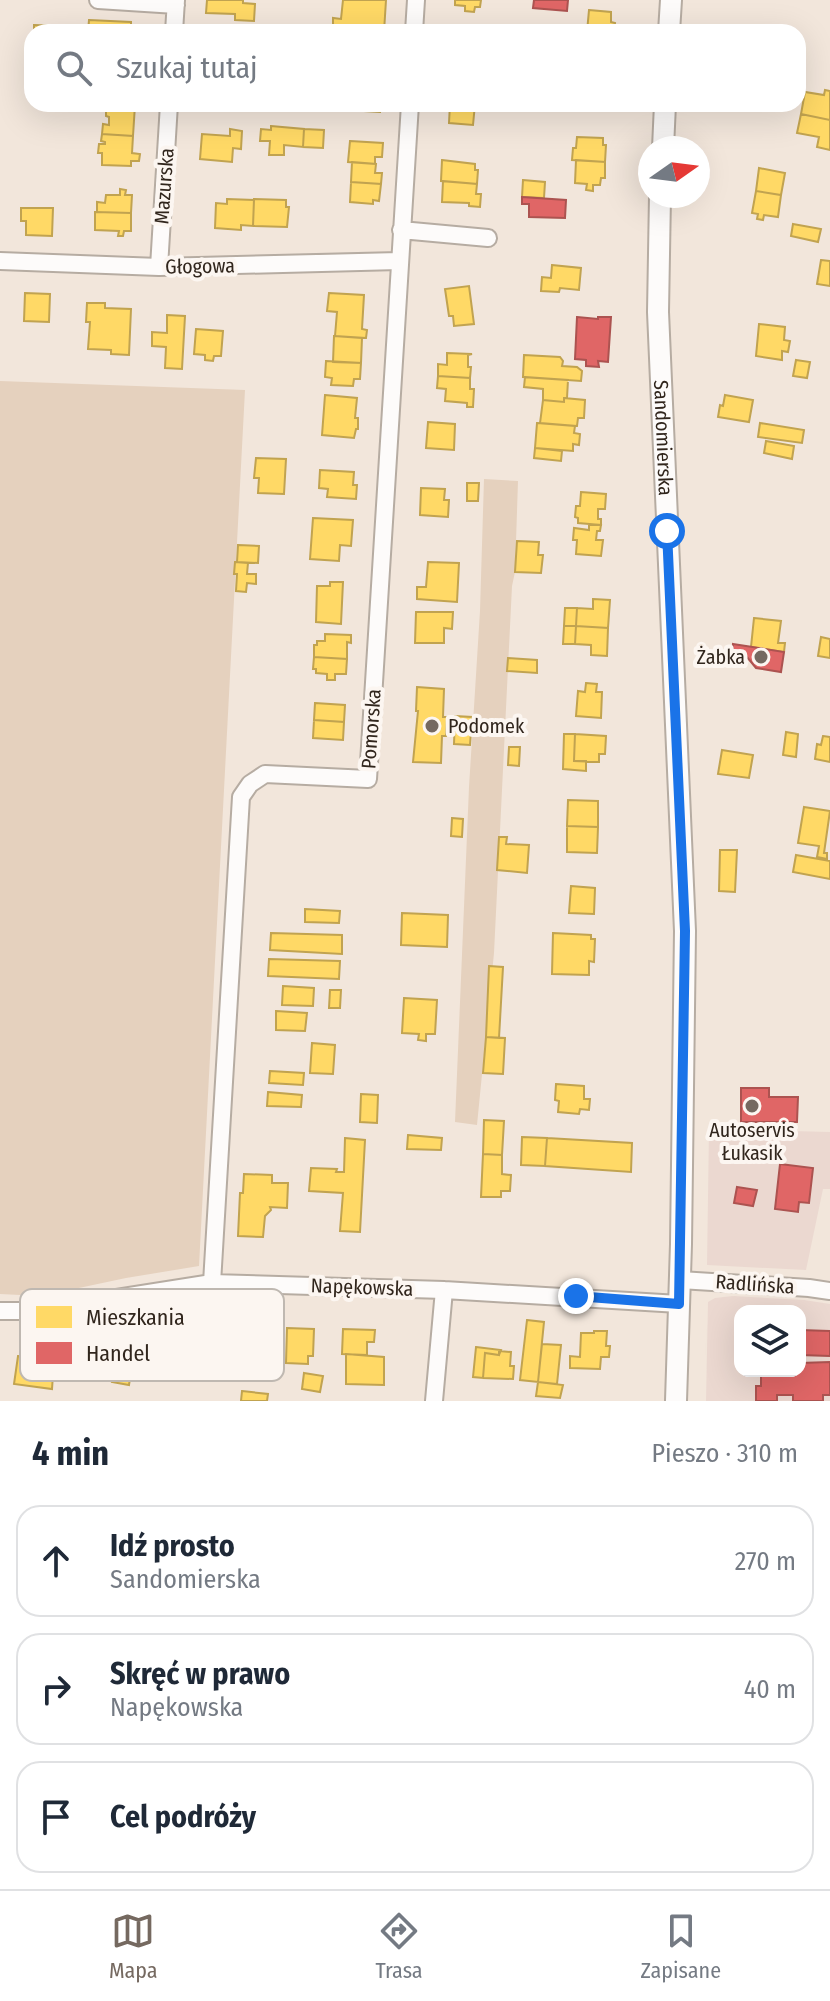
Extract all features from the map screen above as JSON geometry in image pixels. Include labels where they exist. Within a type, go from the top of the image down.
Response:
[{"type":"street","points":[[98,0],[176,2],[175,24]]},
{"type":"street","points":[[414,24],[416,0]]},
{"type":"street","points":[[670,24],[671,0]]},
{"type":"street","name":"Mazurska","points":[[159,267],[169,112]]},
{"type":"street","name":"Pomorska","points":[[212,1283],[241,797],[250,784],[265,774],[368,779],[409,112]]},
{"type":"street","points":[[664,136],[665,112]]},
{"type":"street","name":"Sandomierska","points":[[660,208],[658,312],[685,931],[676,1401]]},
{"type":"street","points":[[401,230],[488,238]]},
{"type":"street","name":"Głogowa","points":[[0,261],[159,267],[399,261]]},
{"type":"street","name":"Radlińska","points":[[680,1280],[830,1291]]},
{"type":"street","name":"Napękowska","points":[[174,1289],[212,1283],[444,1290],[679,1304]]},
{"type":"street","points":[[434,1401],[444,1290]]},
{"type":"shaded area","points":[[0,381],[245,390],[199,1266],[74,1289],[20,1289],[20,1295],[0,1294]]},
{"type":"shaded area","points":[[484,479],[518,481],[494,953],[477,1125],[455,1122]]},
{"type":"shaded area","points":[[709,1129],[830,1132],[830,1189],[823,1189],[806,1270],[707,1265]]},
{"type":"shaded area","points":[[733,1296],[830,1304],[830,1401],[706,1401],[708,1302]]},
{"type":"building: Mieszkania","points":[[207,0],[243,0],[243,3],[255,4],[254,21],[235,20],[235,14],[206,13]]},
{"type":"building: Mieszkania","points":[[343,0],[386,0],[384,24],[333,24],[333,18],[341,19]]},
{"type":"building: Mieszkania","points":[[455,0],[481,0],[480,7],[475,7],[474,12],[465,11],[465,6],[455,5]]},
{"type":"building: Mieszkania","points":[[589,10],[611,12],[611,22],[615,23],[615,24],[588,24]]},
{"type":"building: Mieszkania","points":[[89,20],[131,22],[131,24],[89,24]]},
{"type":"building: Mieszkania","points":[[825,90],[830,91],[830,120],[801,114],[806,112],[806,92],[824,95]]},
{"type":"building: Mieszkania","points":[[106,112],[135,112],[133,136],[102,134],[103,124],[109,125],[109,117]]},
{"type":"building: Mieszkania","points":[[450,112],[474,112],[473,125],[449,123]]},
{"type":"building: Mieszkania","points":[[801,114],[830,120],[830,150],[817,147],[819,137],[797,133]]},
{"type":"building: Mieszkania","points":[[271,126],[304,129],[303,147],[284,145],[284,155],[269,155],[270,141],[260,141],[261,129],[271,130]]},
{"type":"building: Mieszkania","points":[[230,129],[242,131],[241,149],[233,148],[232,162],[200,159],[202,134],[230,136]]},
{"type":"building: Mieszkania","points":[[304,129],[324,130],[323,148],[303,147]]},
{"type":"building: Mieszkania","points":[[102,134],[133,136],[132,153],[140,154],[139,161],[131,161],[131,166],[102,165],[102,153],[98,153],[99,144],[105,144],[101,141]]},
{"type":"building: Mieszkania","points":[[577,137],[603,138],[603,145],[606,145],[605,162],[572,160]]},
{"type":"building: Mieszkania","points":[[350,141],[383,143],[382,157],[375,157],[375,164],[348,162]]},
{"type":"building: Mieszkania","points":[[442,160],[475,164],[477,184],[441,181]]},
{"type":"building: Mieszkania","points":[[576,160],[605,162],[605,178],[601,178],[600,185],[593,185],[593,191],[586,190],[587,184],[575,183]]},
{"type":"building: Mieszkania","points":[[352,162],[376,164],[375,173],[382,173],[381,184],[351,182]]},
{"type":"building: Mieszkania","points":[[759,168],[785,173],[781,195],[756,191]]},
{"type":"building: Mieszkania","points":[[523,180],[545,182],[544,198],[522,197]]},
{"type":"building: Mieszkania","points":[[443,181],[477,184],[476,194],[481,194],[480,207],[469,206],[469,203],[442,202]]},
{"type":"building: Mieszkania","points":[[351,182],[381,184],[379,201],[373,200],[373,204],[350,202]]},
{"type":"building: Mieszkania","points":[[120,189],[126,190],[125,195],[132,195],[131,213],[97,212],[97,202],[105,203],[106,195],[120,195]]},
{"type":"building: Mieszkania","points":[[756,191],[781,195],[778,217],[764,215],[763,220],[757,219],[758,214],[752,213]]},
{"type":"building: Mieszkania","points":[[227,199],[254,200],[253,226],[241,225],[241,230],[215,228],[216,203],[227,204]]},
{"type":"building: Mieszkania","points":[[254,199],[286,200],[286,207],[289,207],[287,227],[253,226]]},
{"type":"building: Mieszkania","points":[[21,208],[53,208],[52,236],[26,235],[26,221],[21,221]]},
{"type":"building: Mieszkania","points":[[95,212],[131,213],[131,231],[124,231],[123,236],[118,236],[119,231],[95,230]]},
{"type":"building: Mieszkania","points":[[793,224],[821,229],[818,242],[791,236]]},
{"type":"building: Mieszkania","points":[[821,260],[830,261],[830,286],[817,284]]},
{"type":"building: Mieszkania","points":[[552,265],[581,268],[579,290],[560,288],[559,292],[541,291],[542,277],[551,278]]},
{"type":"building: Mieszkania","points":[[469,286],[474,324],[454,326],[453,316],[449,316],[445,289]]},
{"type":"building: Mieszkania","points":[[25,293],[50,294],[49,322],[24,321]]},
{"type":"building: Mieszkania","points":[[329,293],[364,295],[362,329],[367,330],[366,338],[335,336],[337,312],[327,311]]},
{"type":"building: Mieszkania","points":[[87,303],[105,303],[105,308],[131,309],[129,355],[88,349],[90,322],[86,322]]},
{"type":"building: Mieszkania","points":[[167,315],[185,316],[182,369],[165,368],[166,347],[152,346],[152,332],[167,333]]},
{"type":"building: Mieszkania","points":[[759,324],[785,327],[784,340],[790,341],[788,352],[782,351],[782,360],[756,356]]},
{"type":"building: Mieszkania","points":[[196,329],[223,331],[221,356],[214,356],[213,361],[205,360],[205,355],[194,354]]},
{"type":"building: Mieszkania","points":[[334,336],[362,338],[361,363],[333,362]]},
{"type":"building: Mieszkania","points":[[447,353],[472,354],[468,355],[470,378],[438,376],[438,364],[447,365]]},
{"type":"building: Mieszkania","points":[[524,355],[560,357],[562,366],[577,367],[582,371],[581,381],[523,377]]},
{"type":"building: Mieszkania","points":[[796,360],[810,362],[807,378],[793,376]]},
{"type":"building: Mieszkania","points":[[326,361],[361,363],[360,379],[354,379],[353,386],[331,385],[332,378],[325,377]]},
{"type":"building: Mieszkania","points":[[438,376],[470,378],[470,389],[474,389],[473,407],[467,407],[467,403],[445,401],[446,389],[437,388]]},
{"type":"building: Mieszkania","points":[[525,377],[568,380],[567,398],[564,402],[543,400],[543,389],[524,387]]},
{"type":"building: Mieszkania","points":[[325,395],[357,398],[355,418],[358,418],[358,429],[354,438],[322,435]]},
{"type":"building: Mieszkania","points":[[725,395],[753,400],[749,422],[718,417]]},
{"type":"building: Mieszkania","points":[[564,398],[585,400],[584,418],[578,418],[577,426],[540,423],[543,400],[564,402]]},
{"type":"building: Mieszkania","points":[[428,422],[455,424],[454,450],[426,448]]},
{"type":"building: Mieszkania","points":[[537,423],[575,426],[574,433],[580,434],[579,445],[573,444],[573,451],[535,448]]},
{"type":"building: Mieszkania","points":[[760,423],[804,430],[802,443],[758,437]]},
{"type":"building: Mieszkania","points":[[766,441],[794,446],[792,459],[764,453]]},
{"type":"building: Mieszkania","points":[[535,448],[562,451],[561,461],[534,458]]},
{"type":"building: Mieszkania","points":[[256,458],[286,459],[284,494],[258,493],[259,478],[254,478]]},
{"type":"building: Mieszkania","points":[[320,470],[354,472],[356,499],[327,497],[328,489],[319,488]]},
{"type":"building: Mieszkania","points":[[467,483],[479,483],[478,501],[467,501]]},
{"type":"building: Mieszkania","points":[[421,488],[445,489],[444,500],[449,500],[448,517],[420,515]]},
{"type":"building: Mieszkania","points":[[581,492],[606,494],[605,509],[598,509],[601,525],[578,523],[576,506],[580,506]]},
{"type":"building: Mieszkania","points":[[313,518],[353,520],[351,546],[340,545],[339,561],[310,559]]},
{"type":"building: Mieszkania","points":[[589,524],[601,525],[596,540],[603,540],[601,556],[576,554],[574,528],[589,530]]},
{"type":"building: Mieszkania","points":[[517,541],[539,542],[538,555],[543,555],[541,573],[515,572]]},
{"type":"building: Mieszkania","points":[[238,545],[259,546],[258,563],[237,562]]},
{"type":"building: Mieszkania","points":[[235,562],[248,563],[247,574],[256,574],[256,584],[247,583],[246,592],[236,591]]},
{"type":"building: Mieszkania","points":[[428,562],[459,563],[457,602],[417,599],[417,587],[426,587]]},
{"type":"building: Mieszkania","points":[[330,582],[343,582],[341,624],[316,622],[317,586],[330,586]]},
{"type":"building: Mieszkania","points":[[593,599],[610,600],[608,628],[576,626],[577,608],[593,609]]},
{"type":"building: Mieszkania","points":[[565,608],[577,608],[576,626],[564,626]]},
{"type":"building: Mieszkania","points":[[416,612],[453,612],[452,629],[444,628],[444,643],[415,643]]},
{"type":"building: Mieszkania","points":[[754,618],[781,621],[778,643],[785,643],[784,652],[751,647]]},
{"type":"building: Mieszkania","points":[[564,626],[576,626],[575,644],[563,644]]},
{"type":"building: Mieszkania","points":[[576,626],[608,628],[607,656],[591,655],[591,645],[575,644]]},
{"type":"building: Mieszkania","points":[[325,634],[351,635],[351,643],[347,642],[347,659],[314,657],[314,645],[317,641],[325,641]]},
{"type":"building: Mieszkania","points":[[821,637],[830,639],[830,658],[818,656]]},
{"type":"building: Mieszkania","points":[[314,657],[347,659],[346,674],[335,674],[335,680],[327,680],[327,674],[316,673],[313,669]]},
{"type":"building: Mieszkania","points":[[508,658],[537,660],[537,673],[507,671]]},
{"type":"building: Mieszkania","points":[[586,683],[597,684],[596,692],[602,692],[601,718],[576,716],[578,691],[585,692]]},
{"type":"building: Mieszkania","name":"Podomek","points":[[417,687],[444,689],[443,717],[447,717],[446,736],[442,736],[441,763],[413,762]]},
{"type":"building: Mieszkania","points":[[315,703],[345,705],[344,722],[314,720]]},
{"type":"building: Mieszkania","points":[[455,716],[472,717],[470,745],[454,744]]},
{"type":"building: Mieszkania","points":[[314,720],[344,722],[343,740],[313,738]]},
{"type":"building: Mieszkania","points":[[786,732],[798,734],[796,757],[783,755]]},
{"type":"building: Mieszkania","points":[[564,734],[575,734],[574,761],[586,761],[586,771],[563,769]]},
{"type":"building: Mieszkania","points":[[575,734],[606,736],[605,754],[599,754],[599,762],[574,761]]},
{"type":"building: Mieszkania","points":[[823,736],[830,737],[830,762],[815,759],[817,744],[821,745]]},
{"type":"building: Mieszkania","points":[[509,747],[520,747],[519,766],[508,765]]},
{"type":"building: Mieszkania","points":[[722,750],[753,755],[749,778],[718,774]]},
{"type":"building: Mieszkania","points":[[568,800],[598,801],[598,827],[567,826]]},
{"type":"building: Mieszkania","points":[[804,807],[830,811],[824,853],[827,853],[827,859],[817,857],[819,846],[798,843]]},
{"type":"building: Mieszkania","points":[[452,818],[463,819],[462,837],[451,836]]},
{"type":"building: Mieszkania","points":[[567,826],[598,827],[597,853],[567,852]]},
{"type":"building: Mieszkania","points":[[499,837],[507,837],[506,844],[529,845],[527,873],[497,870]]},
{"type":"building: Mieszkania","points":[[720,850],[737,850],[735,892],[719,891]]},
{"type":"building: Mieszkania","points":[[796,855],[830,861],[830,879],[793,872]]},
{"type":"building: Mieszkania","points":[[571,886],[595,888],[594,914],[569,913]]},
{"type":"building: Mieszkania","points":[[305,909],[340,911],[339,923],[305,922]]},
{"type":"building: Mieszkania","points":[[402,913],[448,915],[447,947],[401,945]]},
{"type":"building: Mieszkania","points":[[271,933],[342,935],[342,954],[270,950]]},
{"type":"building: Mieszkania","points":[[553,933],[591,935],[591,939],[595,939],[594,962],[589,961],[589,975],[552,974]]},
{"type":"building: Mieszkania","points":[[269,959],[340,961],[339,979],[268,976]]},
{"type":"building: Mieszkania","points":[[489,966],[503,967],[499,1038],[486,1037]]},
{"type":"building: Mieszkania","points":[[283,986],[314,988],[313,1006],[282,1005]]},
{"type":"building: Mieszkania","points":[[330,990],[341,990],[340,1008],[329,1008]]},
{"type":"building: Mieszkania","points":[[404,998],[437,1000],[435,1034],[426,1034],[426,1041],[418,1040],[419,1034],[402,1033]]},
{"type":"building: Mieszkania","points":[[276,1011],[307,1013],[305,1031],[276,1030]]},
{"type":"building: Mieszkania","points":[[486,1037],[505,1038],[503,1074],[483,1073]]},
{"type":"building: Mieszkania","points":[[312,1043],[335,1045],[333,1074],[310,1073]]},
{"type":"building: Mieszkania","points":[[270,1071],[304,1073],[303,1085],[269,1083]]},
{"type":"building: Mieszkania","points":[[556,1084],[584,1086],[584,1099],[590,1099],[589,1110],[580,1109],[579,1114],[558,1112]]},
{"type":"building: Mieszkania","points":[[268,1092],[302,1095],[301,1107],[267,1106]]},
{"type":"building: Mieszkania","points":[[361,1094],[378,1095],[377,1123],[360,1122]]},
{"type":"building: Mieszkania","points":[[484,1120],[504,1121],[502,1155],[483,1154]]},
{"type":"building: Mieszkania","points":[[408,1135],[442,1138],[441,1150],[407,1149]]},
{"type":"building: Mieszkania","points":[[522,1137],[547,1138],[545,1166],[521,1165]]},
{"type":"building: Mieszkania","points":[[345,1138],[365,1140],[360,1232],[340,1231],[343,1193],[309,1191],[311,1168],[344,1172]]},
{"type":"building: Mieszkania","points":[[547,1138],[632,1143],[631,1172],[545,1166]]},
{"type":"building: Mieszkania","points":[[483,1154],[502,1155],[502,1174],[511,1175],[510,1191],[501,1191],[501,1197],[481,1197]]},
{"type":"building: Mieszkania","points":[[244,1174],[272,1175],[272,1183],[288,1183],[287,1208],[270,1207],[265,1216],[263,1237],[238,1236]]},
{"type":"building: Mieszkania","points":[[527,1320],[544,1322],[538,1382],[520,1380]]},
{"type":"building: Mieszkania","points":[[287,1328],[314,1329],[313,1356],[308,1356],[308,1364],[286,1363]]},
{"type":"building: Mieszkania","points":[[343,1329],[375,1330],[374,1342],[367,1342],[367,1355],[342,1354]]},
{"type":"building: Mieszkania","points":[[607,1331],[609,1357],[601,1357],[600,1369],[570,1368],[570,1356],[580,1357],[581,1333]]},
{"type":"building: Mieszkania","points":[[542,1344],[561,1345],[557,1384],[538,1382]]},
{"type":"building: Mieszkania","points":[[476,1347],[501,1350],[499,1355],[485,1353],[483,1378],[473,1377]]},
{"type":"building: Mieszkania","points":[[499,1351],[511,1352],[513,1379],[483,1378],[485,1353],[499,1355]]},
{"type":"building: Mieszkania","points":[[346,1354],[384,1357],[384,1385],[346,1384]]},
{"type":"building: Mieszkania","points":[[18,1356],[20,1381],[53,1381],[52,1389],[14,1384]]},
{"type":"building: Mieszkania","points":[[304,1373],[323,1376],[320,1392],[302,1389]]},
{"type":"building: Mieszkania","points":[[112,1381],[130,1381],[129,1385]]},
{"type":"building: Mieszkania","points":[[538,1382],[563,1385],[560,1398],[536,1396]]},
{"type":"building: Mieszkania","points":[[242,1391],[268,1394],[267,1401],[241,1401]]},
{"type":"building: Handel","points":[[534,0],[568,0],[567,11],[533,8]]},
{"type":"building: Handel","points":[[522,197],[566,200],[565,218],[529,217],[529,204],[522,204]]},
{"type":"building: Handel","points":[[577,317],[611,317],[608,362],[598,361],[599,367],[586,366],[586,360],[575,359]]},
{"type":"building: Handel","points":[[733,644],[784,652],[781,672],[756,668],[747,657],[732,655]]},
{"type":"building: Handel","points":[[741,1088],[769,1088],[769,1097],[798,1097],[797,1122],[741,1122]]},
{"type":"building: Handel","points":[[780,1164],[813,1168],[809,1203],[799,1202],[798,1212],[775,1209]]},
{"type":"building: Handel","points":[[737,1187],[757,1190],[753,1206],[734,1203]]},
{"type":"building: Handel","points":[[806,1330],[830,1331],[830,1356],[806,1355]]},
{"type":"building: Handel","points":[[830,1362],[830,1395],[823,1395],[823,1401],[793,1401],[793,1395],[777,1395],[777,1401],[756,1401],[756,1386],[761,1386],[761,1377],[806,1377],[806,1363]]},
{"type":"place","name":"Żabka","points":[[761,657]]},
{"type":"place","name":"Podomek","points":[[432,726]]},
{"type":"place","name":"Autoservis Łukasik","points":[[752,1106]]},
{"type":"route","points":[[576,1296],[679,1304],[685,931],[667,531]]}]
